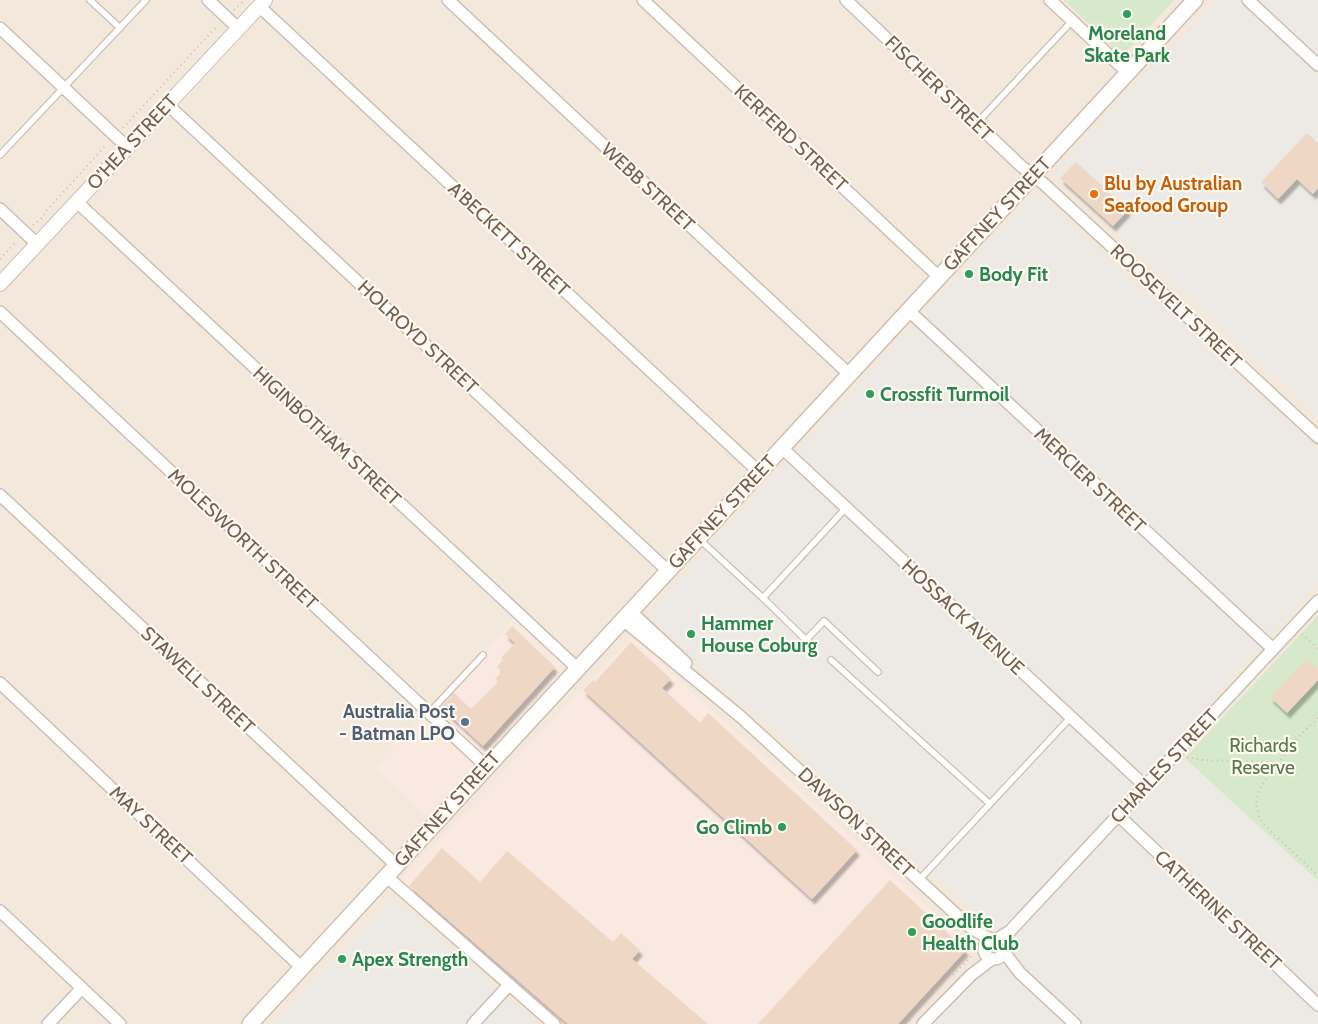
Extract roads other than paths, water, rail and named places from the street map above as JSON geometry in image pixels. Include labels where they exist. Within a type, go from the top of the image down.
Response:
[{"type":"main road","name":"GAFFNEY STREET","points":[[250,1024],[1195,0]]},
{"type":"street","points":[[208,0],[238,28]]},
{"type":"street","name":"WEBB STREET","points":[[448,0],[849,374]]},
{"type":"street","name":"KERFERD STREET","points":[[643,0],[939,277]]},
{"type":"street","name":"FISCHER STREET","points":[[846,0],[1033,176]]},
{"type":"street","points":[[1050,0],[1128,73]]},
{"type":"street","points":[[1248,0],[1318,65]]},
{"type":"street","name":"O'HEA STREET","points":[[0,284],[262,3]]},
{"type":"street","name":"A'BECKETT STREET","points":[[262,3],[759,472]]},
{"type":"street","points":[[0,28],[127,147]]},
{"type":"street","name":"HOLROYD STREET","points":[[167,104],[668,570]]},
{"type":"street","name":"ROOSEVELT STREET","points":[[1033,176],[1318,437]]},
{"type":"street","name":"HIGINBOTHAM STREET","points":[[77,202],[577,668]]},
{"type":"street","points":[[0,209],[37,244]]},
{"type":"street","name":"MERCIER STREET","points":[[908,310],[1273,649]]},
{"type":"street","name":"MOLESWORTH STREET","points":[[0,312],[487,767]]},
{"type":"street","name":"HOSSACK AVENUE","points":[[781,448],[1145,786]]},
{"type":"street","name":"STAWELL STREET","points":[[0,495],[396,864]]},
{"type":"street","name":"CHARLES STREET","points":[[923,1024],[971,975],[1010,930],[1318,601]]},
{"type":"street","name":"DAWSON STREET","points":[[626,615],[709,683],[741,717],[1075,1024]]},
{"type":"street","name":"MAY STREET","points":[[0,683],[302,968]]},
{"type":"street","name":"CATHERINE STREET","points":[[1118,815],[1318,1004]]},
{"type":"street","points":[[386,876],[554,1024]]},
{"type":"street","points":[[0,911],[120,1024]]},
{"type":"street","points":[[473,1024],[509,985]]},
{"type":"street","points":[[48,1024],[82,988]]},
{"type":"lane","points":[[90,0],[120,28]]},
{"type":"lane","points":[[0,155],[146,0]]},
{"type":"lane","points":[[976,124],[1072,21]]},
{"type":"lane","points":[[764,598],[846,508]]},
{"type":"lane","points":[[698,538],[764,598],[806,640],[824,622],[878,672]]},
{"type":"lane","points":[[429,713],[483,655]]},
{"type":"lane","points":[[831,660],[990,804]]},
{"type":"lane","points":[[919,880],[1071,717]]},
{"type":"place","name":"Moreland Skate Park","points":[[1127,14]]},
{"type":"place","name":"Blu by Australian Seafood Group","points":[[1094,194]]},
{"type":"place","name":"Body Fit","points":[[969,274]]},
{"type":"place","name":"Crossfit Turmoil","points":[[870,394]]},
{"type":"place","name":"Hammer House Coburg","points":[[691,634]]},
{"type":"place","name":"Australia Post - Batman LPO","points":[[465,722]]},
{"type":"place","name":"Go Climb","points":[[782,827]]},
{"type":"place","name":"Goodlife Health Club","points":[[912,932]]},
{"type":"place","name":"Apex Strength","points":[[342,959]]},
{"type":"park label","name":"Richards Reserve","points":[[1263,756]]}]
